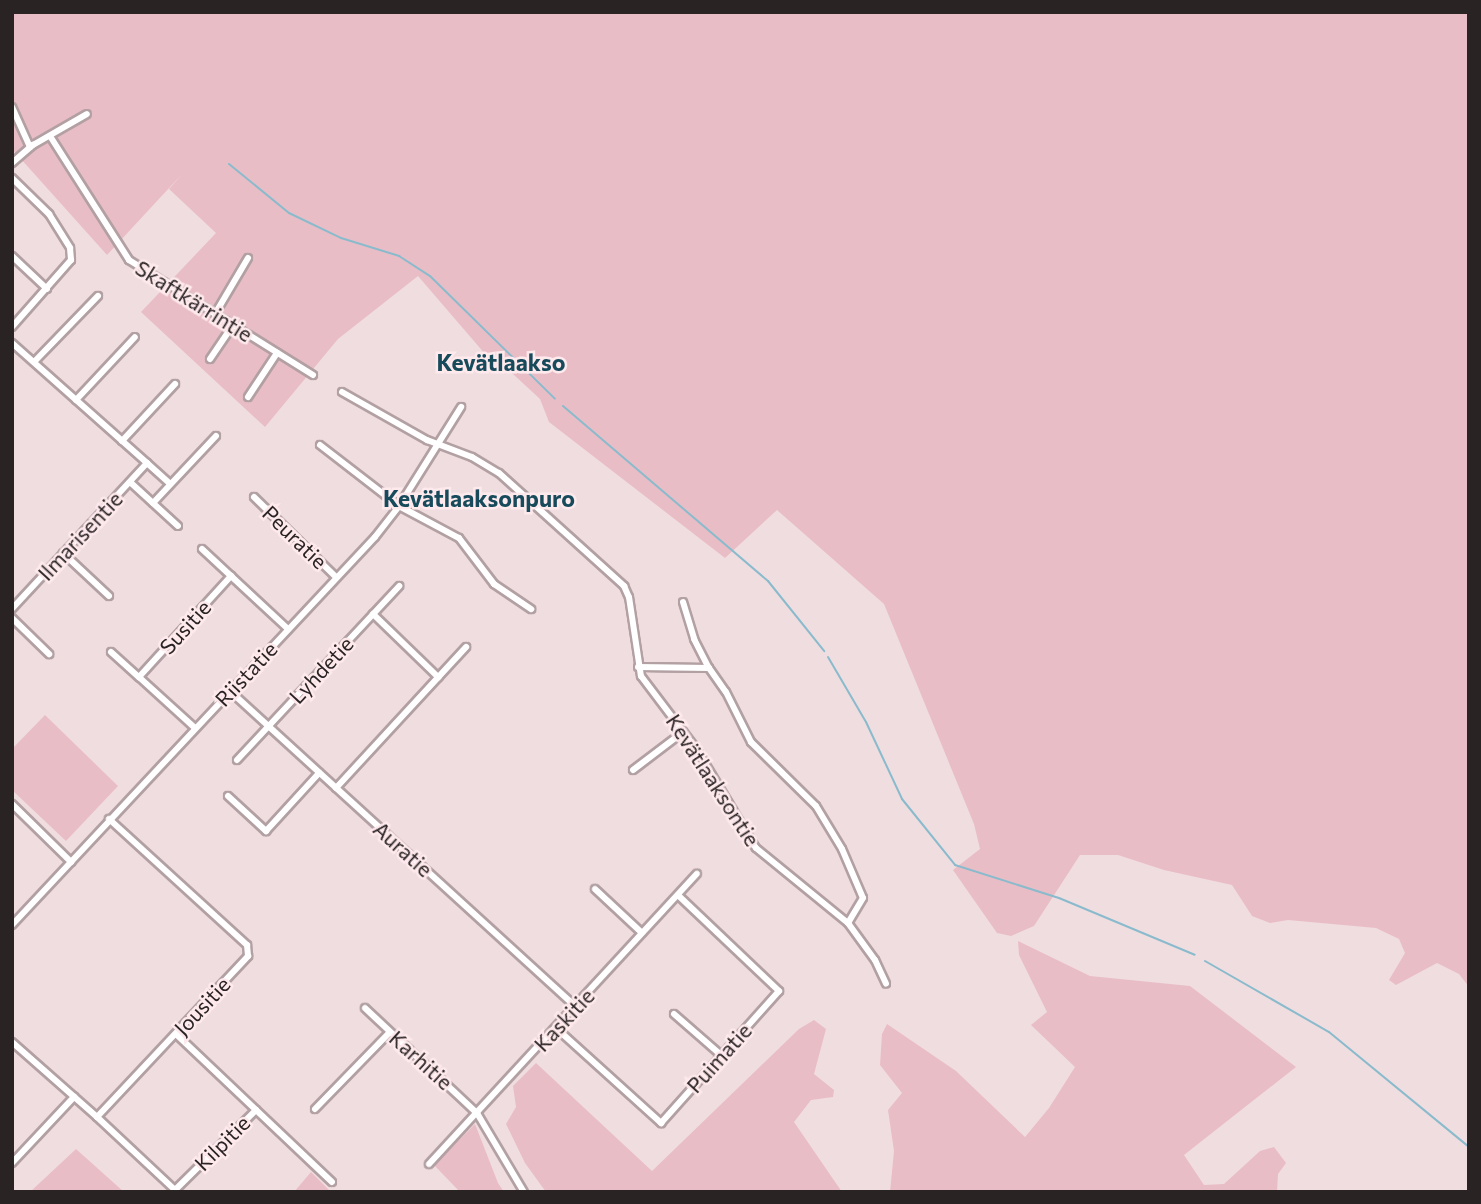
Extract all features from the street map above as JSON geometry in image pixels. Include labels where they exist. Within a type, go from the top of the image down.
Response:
[{"type":"street","points":[[12,107],[30,147]]},
{"type":"street","points":[[12,163],[30,147],[86,114]]},
{"type":"street","name":"Skaftkärrintie","points":[[50,136],[129,260],[313,375]]},
{"type":"street","points":[[12,178],[49,214],[71,248],[70,264],[12,327]]},
{"type":"street","points":[[12,256],[47,289]]},
{"type":"street","points":[[215,314],[248,258]]},
{"type":"street","points":[[34,362],[98,296]]},
{"type":"street","points":[[210,359],[233,324]]},
{"type":"street","points":[[76,400],[135,337]]},
{"type":"street","points":[[12,343],[170,484]]},
{"type":"street","points":[[248,397],[277,353]]},
{"type":"street","points":[[122,441],[175,384]]},
{"type":"street","name":"Kevätlaaksontie","points":[[342,392],[427,440],[499,473],[624,586],[629,597],[638,667],[652,691],[683,732],[756,848],[848,923],[875,960],[886,984]]},
{"type":"street","name":"Riistatie","points":[[12,925],[375,537],[399,506],[461,407]]},
{"type":"street","points":[[153,503],[216,436]]},
{"type":"street","points":[[320,445],[399,506],[459,538],[494,584],[531,609]]},
{"type":"street","name":"Ilmarisentie","points":[[12,609],[147,463]]},
{"type":"street","points":[[130,482],[178,526]]},
{"type":"street","name":"Peuratie","points":[[254,497],[336,577]]},
{"type":"street","points":[[202,549],[289,629]]},
{"type":"street","points":[[63,553],[109,596]]},
{"type":"street","name":"Susitie","points":[[139,677],[232,576]]},
{"type":"street","name":"Lyhdetie","points":[[237,760],[399,586]]},
{"type":"street","points":[[683,602],[694,639],[758,752],[816,806],[837,840],[863,898],[848,923]]},
{"type":"street","points":[[373,614],[438,677]]},
{"type":"street","points":[[12,618],[50,654]]},
{"type":"street","points":[[336,788],[466,647]]},
{"type":"street","points":[[111,652],[195,728]]},
{"type":"street","points":[[638,667],[709,668]]},
{"type":"street","name":"Auratie","points":[[230,691],[576,1007]]},
{"type":"street","points":[[633,770],[683,732]]},
{"type":"street","points":[[228,796],[266,831],[319,773]]},
{"type":"street","points":[[12,804],[71,862]]},
{"type":"street","name":"Jousitie","points":[[97,1117],[248,956],[249,950],[109,819]]},
{"type":"street","name":"Kaskitie","points":[[429,1164],[697,874]]},
{"type":"street","points":[[594,889],[642,933]]},
{"type":"street","name":"Puimatie","points":[[556,1028],[661,1123],[779,990],[678,895]]},
{"type":"street","name":"Karhitie","points":[[365,1008],[477,1113],[524,1192]]},
{"type":"street","points":[[674,1014],[721,1055]]},
{"type":"street","points":[[315,1109],[390,1032]]},
{"type":"street","points":[[176,1034],[332,1182]]},
{"type":"street","points":[[12,1042],[97,1117]]},
{"type":"street","points":[[12,1163],[74,1097]]},
{"type":"street","name":"Kilpitie","points":[[97,1117],[175,1190],[256,1110]]},
{"type":"shaded area","points":[[12,12],[1469,12],[1469,987],[1459,974],[1437,963],[1396,985],[1389,980],[1405,953],[1399,939],[1376,928],[1288,920],[1270,923],[1252,916],[1232,885],[1164,870],[1118,855],[1080,855],[1034,926],[1011,936],[997,933],[953,870],[980,849],[974,824],[884,604],[777,510],[725,558],[549,422],[540,399],[513,374],[492,362],[418,276],[338,339],[265,427],[141,312],[216,233],[169,189],[183,173],[107,255],[12,149]]},
{"type":"shaded area","points":[[45,715],[118,786],[66,841],[12,790],[12,749]]},
{"type":"shaded area","points":[[1018,941],[1090,976],[1190,986],[1296,1067],[1184,1155],[1204,1185],[1224,1184],[1260,1151],[1274,1147],[1286,1163],[1278,1174],[1277,1192],[890,1192],[894,1151],[888,1110],[902,1093],[880,1065],[882,1034],[887,1024],[956,1071],[1025,1137],[1049,1108],[1075,1067],[1031,1025],[1047,1012],[1019,955]]},
{"type":"shaded area","points":[[814,1020],[826,1029],[814,1074],[834,1090],[833,1097],[811,1100],[794,1122],[842,1192],[546,1192],[525,1163],[506,1124],[516,1107],[513,1086],[536,1063],[652,1171],[799,1029]]},
{"type":"shaded area","points":[[475,1124],[504,1192],[460,1192],[434,1165]]},
{"type":"shaded area","points":[[76,1149],[124,1192],[30,1192]]},
{"type":"shaded area","points":[[311,1172],[331,1192],[294,1192]]},
{"type":"waterway","points":[[229,164],[289,213],[341,238],[399,256],[430,276],[555,399]]},
{"type":"waterway","points":[[563,406],[768,581],[824,651]]},
{"type":"waterway","points":[[828,657],[866,722],[902,799],[955,865],[1059,898],[1195,955]]},
{"type":"waterway","points":[[1205,961],[1329,1032],[1469,1147]]},
{"type":"district","name":"Kevätlaakso","points":[[501,362]]},
{"type":"district","name":"Kevätlaaksonpuro","points":[[479,498]]}]
